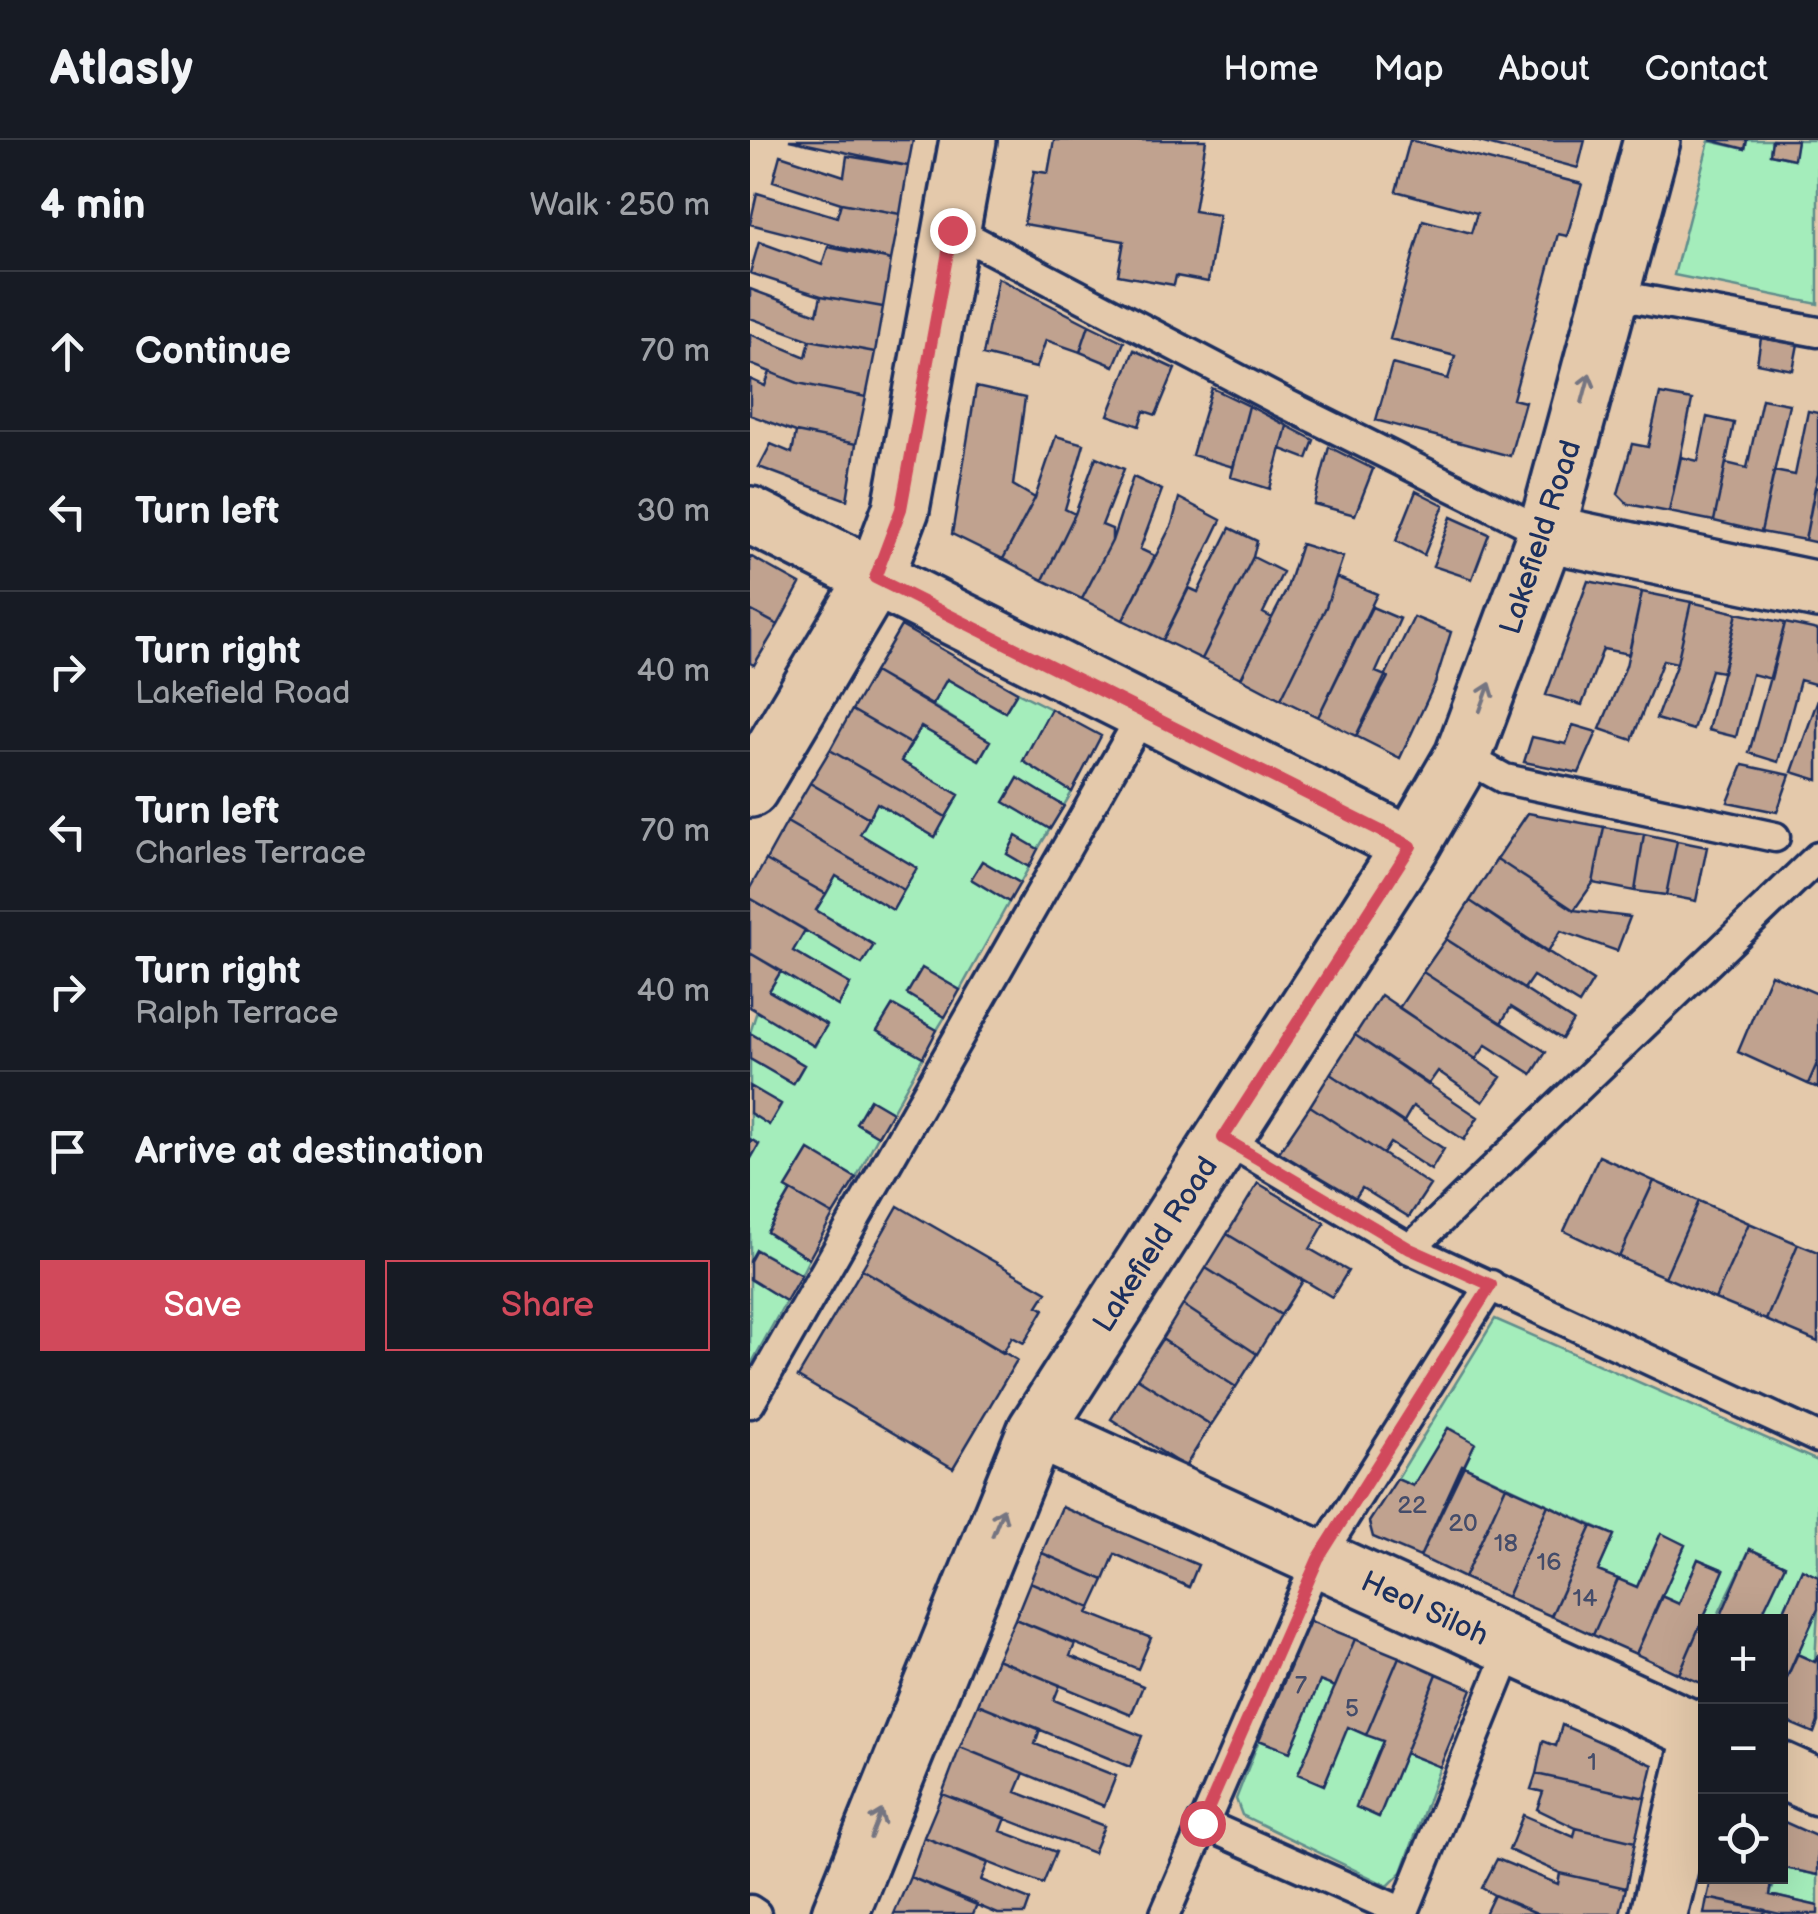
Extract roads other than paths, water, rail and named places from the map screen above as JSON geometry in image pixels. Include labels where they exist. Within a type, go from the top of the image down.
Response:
[{"type":"street","points":[[750,788],[875,578],[901,509],[968,140]]},
{"type":"street","name":"Lakefield Road","points":[[840,1914],[1036,1430],[1411,846],[1463,756],[1546,533],[1652,140]]},
{"type":"street","points":[[750,516],[1411,846]]},
{"type":"street","points":[[1546,533],[1818,590]]},
{"type":"street","name":"Heol Siloh","points":[[1036,1430],[1698,1732]]},
{"type":"street","points":[[1660,1914],[1698,1759]]},
{"type":"street","points":[[1788,1774],[1818,1787]]},
{"type":"lane","points":[[952,230],[1282,402],[1546,533]]},
{"type":"lane","points":[[1611,294],[1818,332]]},
{"type":"lane","points":[[750,1402],[1144,712]]},
{"type":"lane","points":[[1463,756],[1505,779],[1775,837]]},
{"type":"lane","points":[[1410,1249],[1818,858]]},
{"type":"lane","points":[[1223,1138],[1410,1249],[1818,1438]]},
{"type":"lane","points":[[1165,1914],[1318,1559],[1491,1285]]},
{"type":"lane","points":[[1202,1823],[1403,1913],[1511,1647]]},
{"type":"lane","points":[[750,1910],[756,1914]]}]
